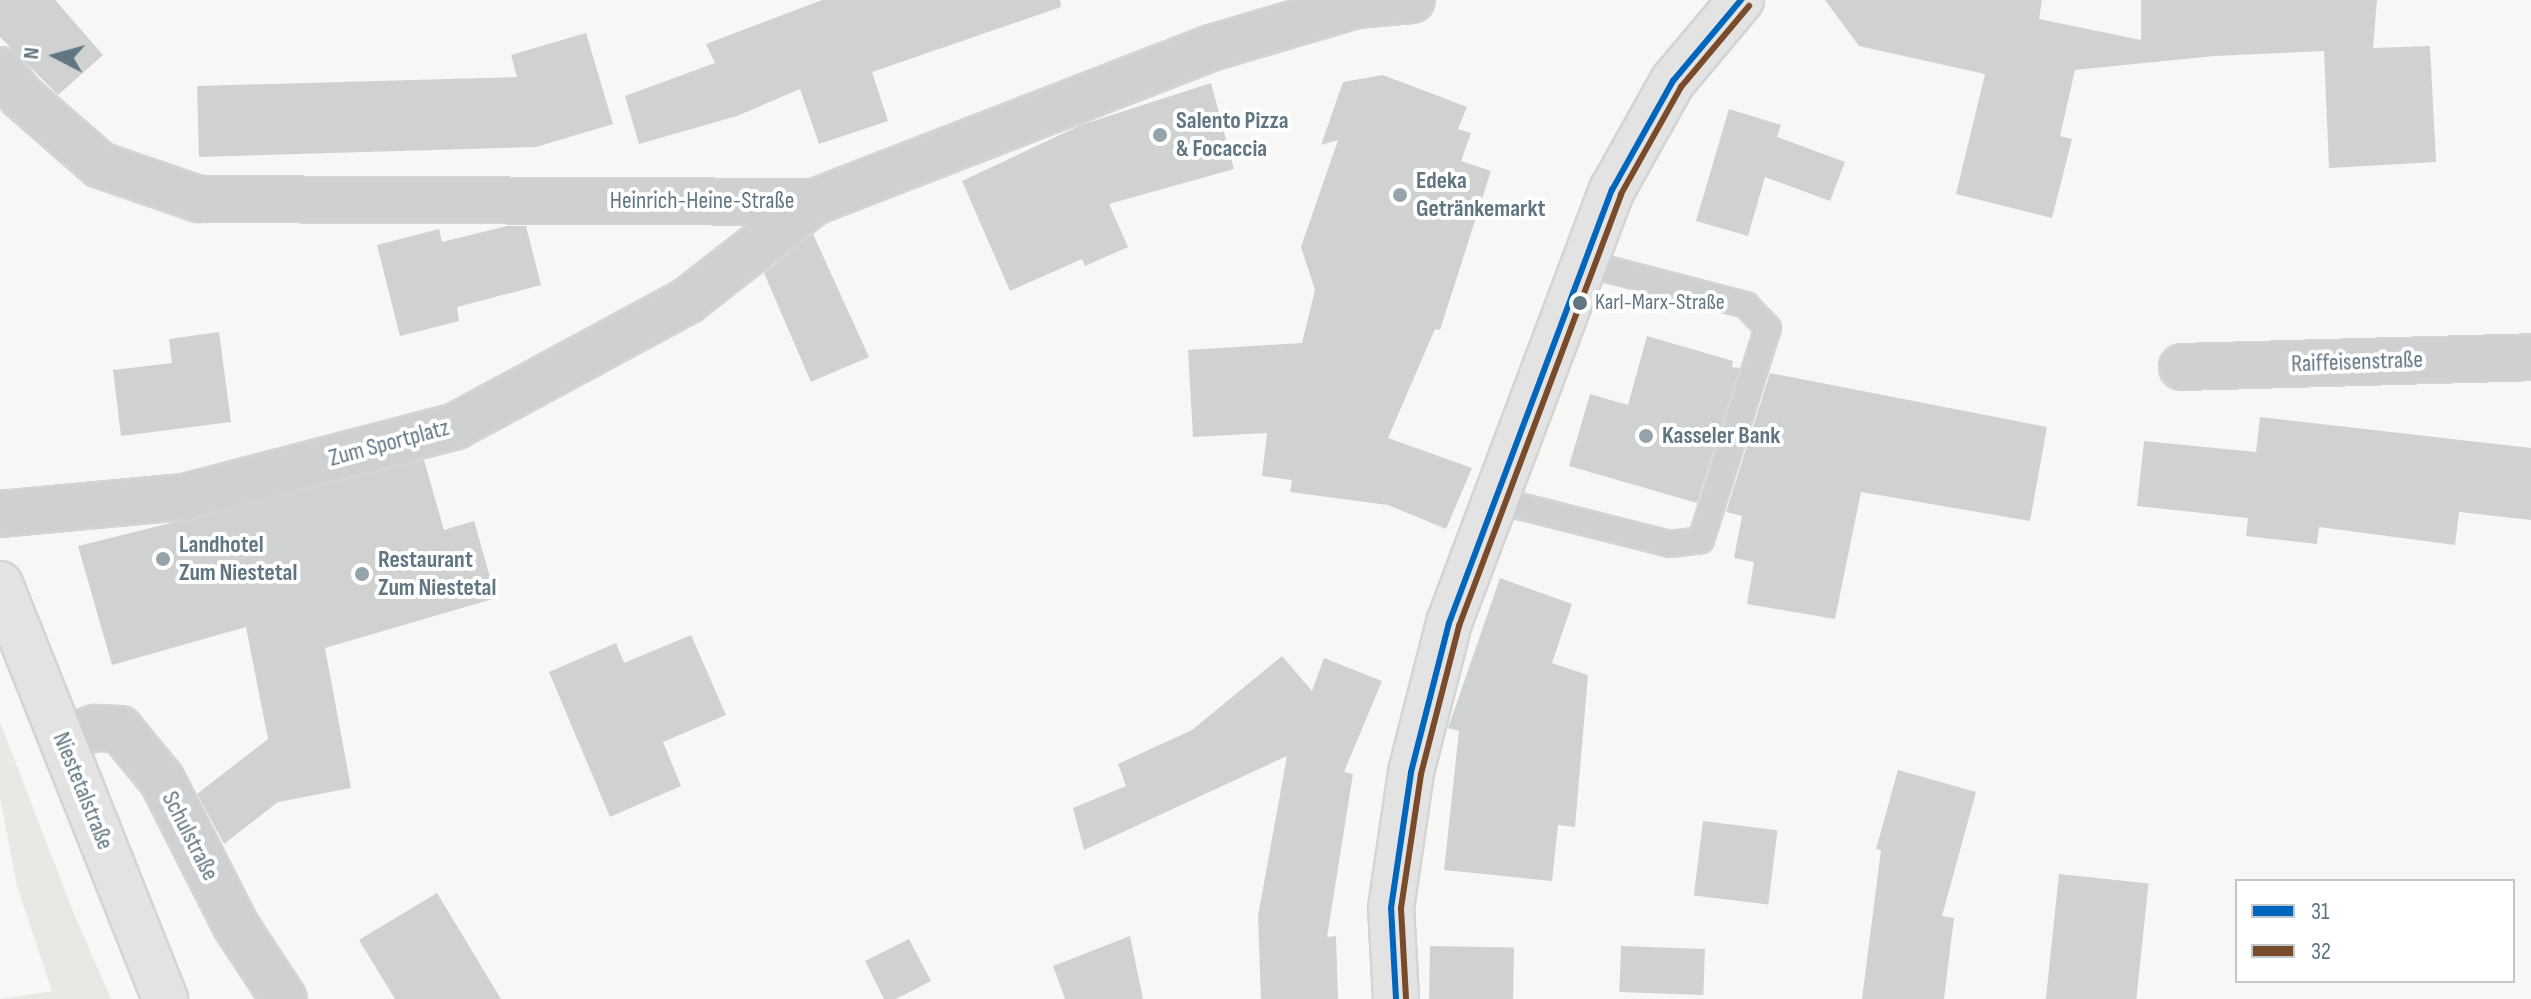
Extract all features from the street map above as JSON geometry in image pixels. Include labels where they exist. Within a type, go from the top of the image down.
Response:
[{"type":"main road","points":[[1396,999],[1391,908],[1411,772],[1449,623],[1612,190],[1673,81],[1741,0]]},
{"type":"main road","name":"Niestetalstraße","points":[[0,584],[165,999]]},
{"type":"street","name":"Heinrich-Heine-Straße","points":[[0,70],[22,97],[100,165],[199,199],[814,202],[1211,48],[1356,5],[1412,0]]},
{"type":"street","name":"Zum Sportplatz","points":[[0,514],[184,497],[456,426],[687,301],[814,202]]},
{"type":"street","name":"Raiffeisenstraße","points":[[2182,367],[2531,357]]},
{"type":"street","name":"Schulstraße","points":[[63,740],[95,728],[120,729],[162,780],[236,926],[284,999]]},
{"type":"lane","points":[[1495,500],[1670,544],[1701,540],[1768,328],[1746,305],[1584,263]]},
{"type":"shaded area","points":[[0,722],[72,909],[111,999],[0,999],[52,991],[17,886],[0,798]]},
{"type":"building","points":[[0,0],[55,0],[103,55],[58,95],[0,37]]},
{"type":"building","points":[[822,0],[1060,0],[1061,7],[872,72],[888,121],[819,144],[800,89],[737,116],[639,144],[625,96],[715,63],[706,44]]},
{"type":"building","points":[[1825,0],[2042,0],[2039,19],[2141,40],[2141,0],[2377,0],[2373,48],[2430,46],[2436,162],[2329,168],[2324,51],[2214,56],[2075,70],[2060,136],[2072,139],[2052,218],[1956,194],[1985,74],[1859,46]]},
{"type":"building","points":[[586,33],[613,124],[536,147],[199,157],[197,86],[517,77],[511,55]]},
{"type":"building","points":[[1383,75],[1467,107],[1458,129],[1471,133],[1461,161],[1491,171],[1440,330],[1435,329],[1388,438],[1472,468],[1446,529],[1388,505],[1290,492],[1292,480],[1262,476],[1267,433],[1193,437],[1188,350],[1302,343],[1315,290],[1301,247],[1338,140],[1321,145],[1343,82]]},
{"type":"building","points":[[1211,83],[1234,169],[1109,204],[1128,247],[1085,266],[1082,259],[1010,291],[962,181],[1081,125]]},
{"type":"building","points":[[1729,109],[1781,125],[1777,137],[1845,162],[1830,201],[1765,177],[1748,236],[1696,221]]},
{"type":"building","points":[[507,226],[526,226],[541,285],[457,307],[459,321],[400,336],[377,245],[439,229],[442,242]]},
{"type":"building","points":[[813,234],[869,357],[811,382],[764,273]]},
{"type":"building","points":[[219,332],[231,422],[121,436],[113,370],[172,363],[169,339]]},
{"type":"building","name":"Kasseler Bank","points":[[1647,336],[1733,361],[1732,367],[1740,368],[1697,503],[1569,466],[1590,394],[1628,405]]},
{"type":"building","points":[[1770,373],[2047,427],[2030,521],[1861,492],[1835,619],[1747,604],[1754,562],[1734,558],[1742,516],[1726,512]]},
{"type":"building","points":[[2260,417],[2531,448],[2531,520],[2459,512],[2455,545],[2319,527],[2317,544],[2246,536],[2248,518],[2137,506],[2144,441],[2256,452]]},
{"type":"building","points":[[424,460],[444,530],[474,521],[496,598],[325,648],[351,788],[278,802],[224,844],[197,794],[268,739],[246,627],[112,665],[78,546]]},
{"type":"building","points":[[1500,578],[1572,604],[1552,663],[1588,675],[1575,827],[1558,825],[1552,881],[1444,870],[1459,731],[1448,728]]},
{"type":"building","points":[[691,635],[726,715],[663,742],[681,786],[610,817],[549,672],[616,643],[624,663]]},
{"type":"building","points":[[1282,656],[1312,691],[1324,658],[1382,681],[1344,772],[1353,774],[1327,937],[1336,936],[1338,999],[1261,999],[1258,916],[1287,756],[1084,850],[1073,808],[1126,786],[1118,764],[1192,730]]},
{"type":"building","points":[[1898,770],[1976,792],[1942,916],[1954,918],[1944,999],[1862,999],[1881,850],[1876,849]]},
{"type":"building","points":[[1703,821],[1777,830],[1768,905],[1694,895]]},
{"type":"building","points":[[2059,874],[2149,883],[2136,999],[2046,999]]},
{"type":"building","points":[[437,893],[501,999],[395,999],[359,940]]},
{"type":"building","points":[[1130,936],[1143,999],[1065,999],[1053,966]]},
{"type":"building","points":[[909,939],[931,981],[896,999],[884,999],[865,961]]},
{"type":"building","points":[[1430,946],[1514,947],[1513,999],[1429,999]]},
{"type":"building","points":[[1621,946],[1705,949],[1703,995],[1619,992]]},
{"type":"transit line","name":"31","points":[[1396,999],[1391,908],[1411,772],[1449,623],[1612,190],[1673,81],[1741,0]]},
{"type":"transit line","name":"32","points":[[1406,998],[1401,908],[1421,774],[1459,626],[1621,194],[1681,87],[1749,6]]},
{"type":"place","name":"Salento Pizza & Focaccia","points":[[1160,135]]},
{"type":"place","name":"Edeka Getränkemarkt","points":[[1400,195]]},
{"type":"place","name":"Karl-Marx-Straße","points":[[1580,303]]},
{"type":"place","name":"Kasseler Bank","points":[[1646,436]]},
{"type":"place","name":"Landhotel Zum Niestetal","points":[[163,559]]},
{"type":"place","name":"Restaurant Zum Niestetal","points":[[362,574]]}]
